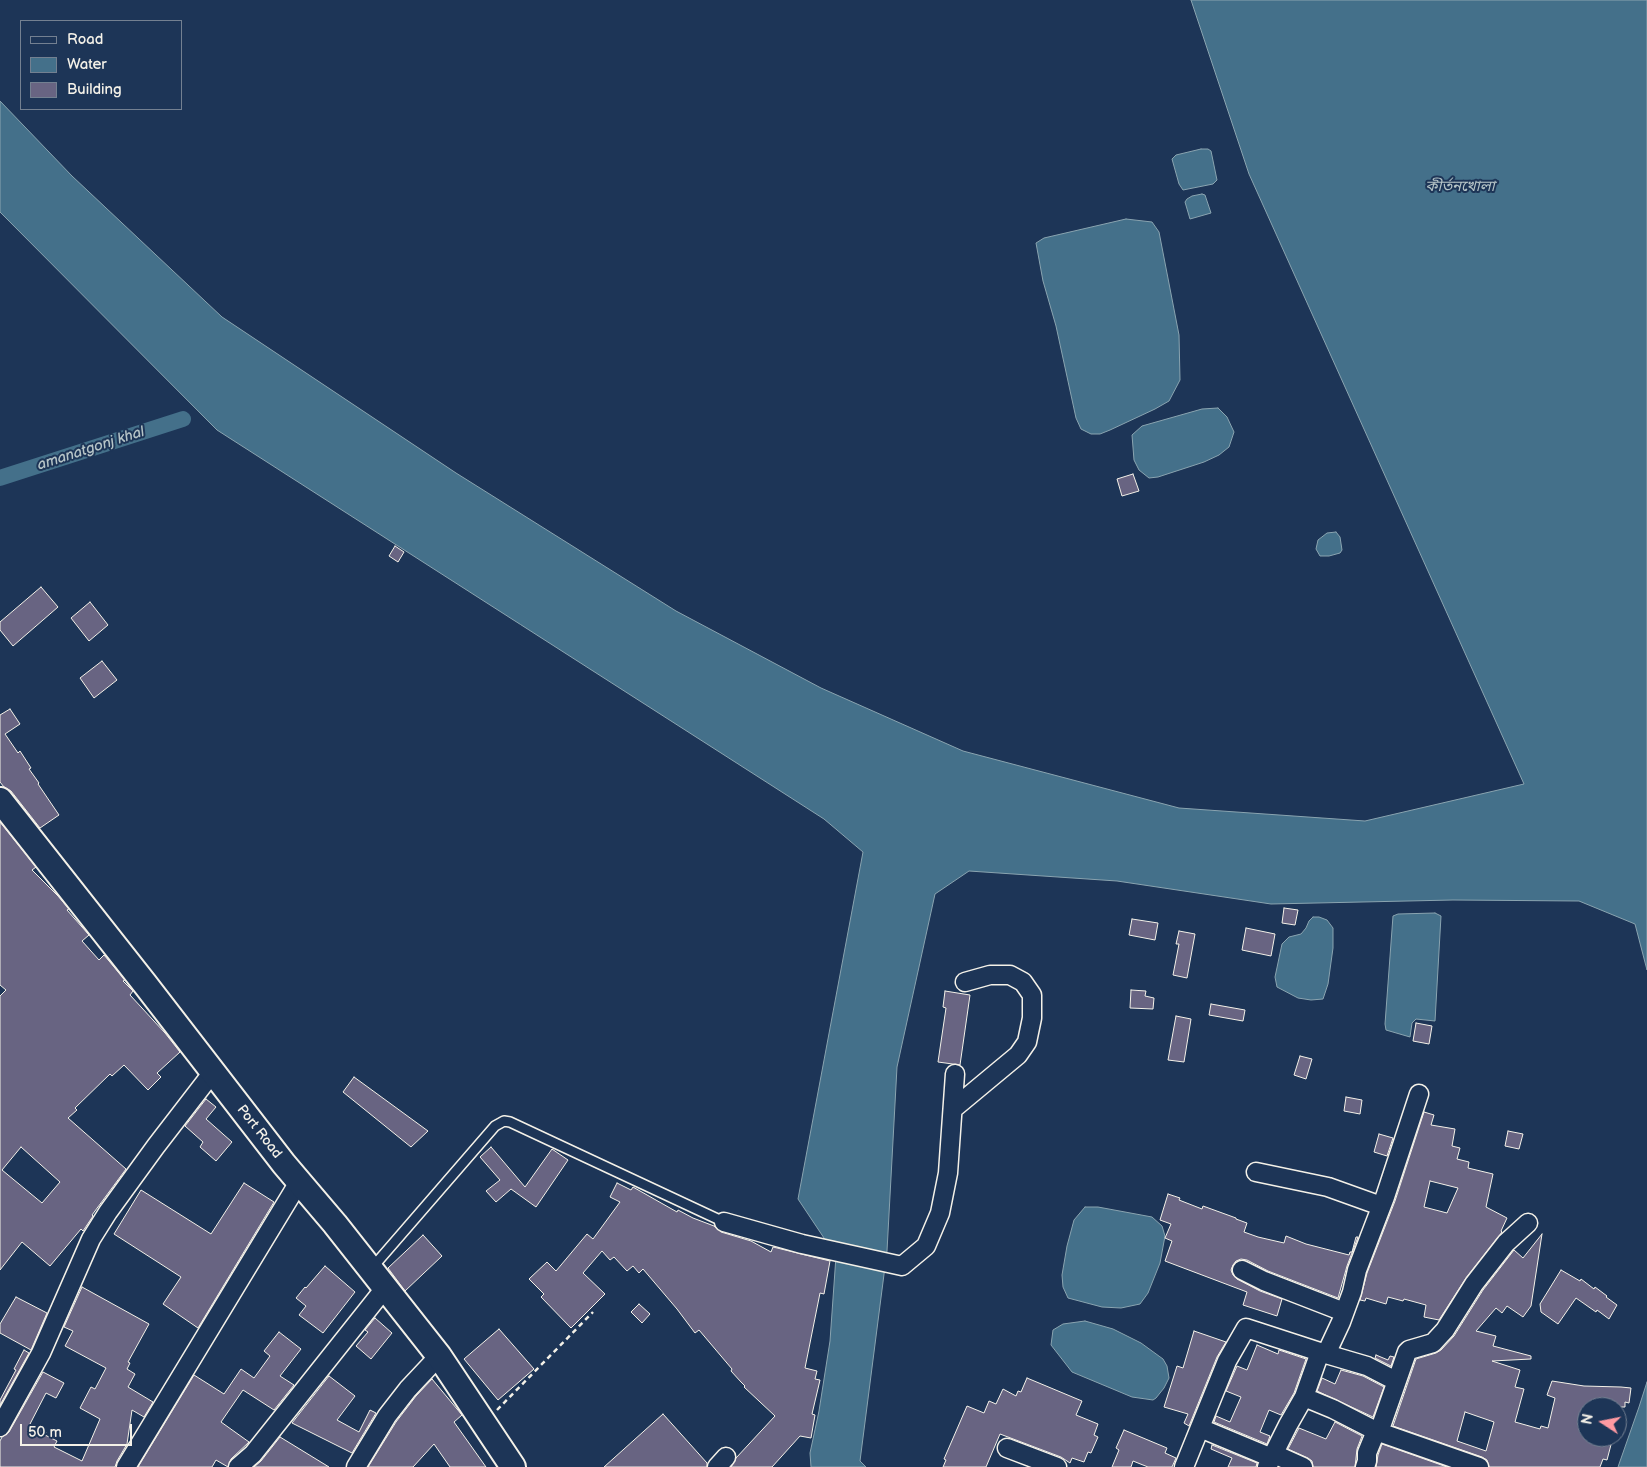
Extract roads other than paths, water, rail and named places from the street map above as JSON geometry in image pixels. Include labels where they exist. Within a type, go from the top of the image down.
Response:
[{"type":"main road","name":"Port Road","points":[[0,800],[299,1182],[439,1356],[513,1467]]},
{"type":"street","points":[[953,1109],[1018,1055],[1027,1042],[1032,1018],[1032,996],[1024,982],[1010,975],[990,975],[965,982]]},
{"type":"street","points":[[0,1426],[41,1353],[62,1301],[91,1239],[108,1212],[213,1072]]},
{"type":"street","points":[[724,1222],[802,1244],[902,1266],[926,1246],[940,1213],[948,1173],[955,1074]]},
{"type":"street","points":[[1271,1460],[1304,1397],[1323,1353],[1344,1312],[1419,1094]]},
{"type":"street","points":[[1256,1172],[1328,1187],[1381,1206]]},
{"type":"street","points":[[126,1467],[299,1182]]},
{"type":"street","points":[[1365,1467],[1367,1453],[1407,1352],[1433,1343],[1445,1330],[1474,1284],[1506,1242],[1528,1222]]},
{"type":"street","points":[[1242,1270],[1264,1281],[1344,1312]]},
{"type":"street","points":[[238,1467],[253,1454],[385,1288]]},
{"type":"street","points":[[1184,1467],[1228,1362],[1246,1328],[1367,1366],[1396,1380]]},
{"type":"street","points":[[356,1467],[387,1416],[408,1388],[439,1356]]},
{"type":"street","points":[[1304,1397],[1333,1408],[1377,1431],[1479,1467]]},
{"type":"street","points":[[1200,1428],[1271,1460],[1303,1467]]},
{"type":"street","points":[[1007,1448],[1057,1467]]},
{"type":"lane","points":[[370,1270],[495,1126],[504,1121],[510,1122],[724,1222]]},
{"type":"water","name":"কীর্তনখোলা","points":[[1191,0],[1647,0],[1647,970],[1635,924],[1579,901],[1453,900],[1271,904],[1117,881],[969,871],[935,894],[897,1067],[887,1251],[860,1461],[866,1467],[811,1467],[810,1453],[830,1341],[836,1256],[798,1199],[863,852],[824,819],[217,430],[0,212],[0,101],[72,176],[222,317],[456,473],[676,611],[821,688],[963,751],[1179,808],[1365,821],[1524,784],[1249,174]]},
{"type":"water","points":[[1201,149],[1211,151],[1217,180],[1213,184],[1183,190],[1179,184],[1172,159],[1176,155]]},
{"type":"water","points":[[1205,195],[1211,213],[1190,219],[1185,202],[1192,196]]},
{"type":"water","points":[[1126,219],[1152,222],[1159,232],[1179,335],[1180,380],[1169,401],[1110,430],[1100,434],[1091,434],[1081,429],[1076,418],[1056,326],[1043,281],[1036,243],[1044,238]]},
{"type":"water","points":[[1218,408],[1227,417],[1234,432],[1229,447],[1219,455],[1158,477],[1149,478],[1139,470],[1134,460],[1132,435],[1142,426],[1202,409]]},
{"type":"water","points":[[1336,532],[1340,537],[1342,550],[1340,553],[1320,556],[1316,549],[1318,540],[1327,533]]},
{"type":"water","points":[[1435,913],[1441,916],[1435,1021],[1416,1019],[1412,1023],[1410,1037],[1386,1030],[1393,916],[1398,914]]},
{"type":"water","points":[[1313,917],[1327,920],[1333,928],[1333,948],[1328,984],[1323,999],[1311,1000],[1298,998],[1277,987],[1275,977],[1282,944],[1289,937],[1301,934]]},
{"type":"water","points":[[1085,1207],[1098,1207],[1152,1217],[1162,1226],[1165,1236],[1160,1263],[1148,1293],[1140,1304],[1121,1308],[1102,1307],[1068,1298],[1063,1287],[1062,1275],[1067,1246],[1074,1220]]},
{"type":"water","points":[[1085,1321],[1113,1329],[1141,1343],[1163,1359],[1167,1366],[1169,1378],[1156,1398],[1153,1400],[1132,1397],[1072,1372],[1051,1345],[1053,1330],[1063,1324]]},
{"type":"water","points":[[1647,1382],[1647,1467],[1618,1467],[1625,1447],[1627,1447],[1627,1441]]},
{"type":"waterway","name":"amanatgonj khal","points":[[0,478],[183,419]]}]
